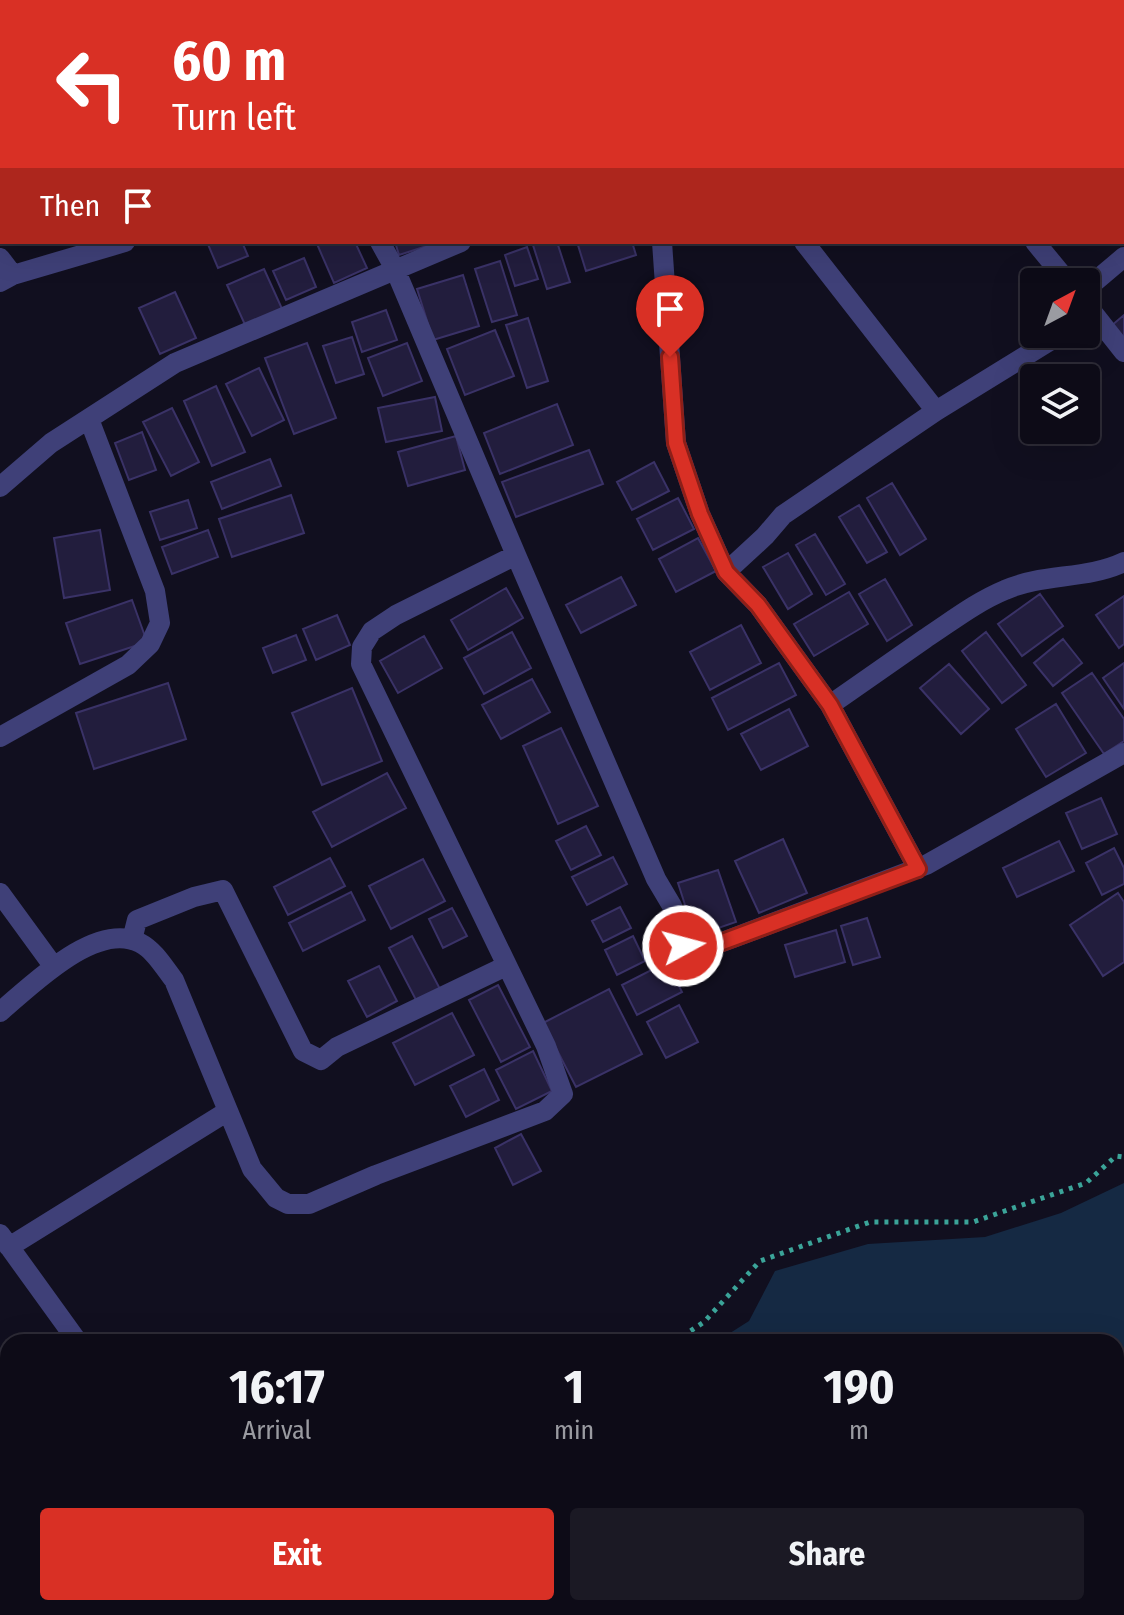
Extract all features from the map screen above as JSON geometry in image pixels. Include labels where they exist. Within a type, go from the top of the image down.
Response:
[{"type":"street","points":[[0,258],[6,279],[119,244]]},
{"type":"street","points":[[381,244],[395,269],[656,879],[672,906],[683,946],[717,944],[918,869],[1124,753]]},
{"type":"street","points":[[0,487],[51,443],[175,363],[456,244]]},
{"type":"street","points":[[662,244],[676,443],[700,514],[726,572],[758,605],[830,705],[918,869]]},
{"type":"street","points":[[806,244],[936,411]]},
{"type":"street","points":[[1037,244],[1056,268]]},
{"type":"street","points":[[1100,277],[1124,257]]},
{"type":"street","points":[[1100,325],[1124,352]]},
{"type":"street","points":[[726,572],[783,515],[936,411],[1038,348]]},
{"type":"street","points":[[0,737],[128,665],[150,644],[160,623],[155,591],[89,419]]},
{"type":"street","points":[[0,1012],[54,967],[92,944],[122,938],[141,943],[159,959],[174,980],[252,1169],[276,1198],[288,1204],[309,1204],[391,1169],[545,1111],[563,1094],[546,1046],[361,664],[362,647],[372,631],[396,615],[516,555]]},
{"type":"street","points":[[830,705],[976,604],[1007,588],[1046,578],[1078,576],[1124,562]]},
{"type":"street","points":[[132,940],[137,920],[194,897],[223,890],[303,1051],[321,1060],[337,1047],[506,966]]},
{"type":"street","points":[[0,893],[54,967]]},
{"type":"street","points":[[72,1334],[5,1240],[228,1111]]},
{"type":"path","points":[[686,1334],[704,1322],[760,1261],[870,1222],[973,1222],[1086,1183],[1116,1156],[1124,1157]]},
{"type":"water","points":[[1124,1183],[1124,1334],[729,1334],[749,1321],[775,1271],[868,1244],[985,1237],[1061,1213]]},
{"type":"building","points":[[208,244],[243,244],[248,256],[218,268]]},
{"type":"building","points":[[317,244],[356,244],[367,268],[334,283]]},
{"type":"building","points":[[396,244],[430,244],[430,245],[399,255]]},
{"type":"building","points":[[533,244],[558,244],[570,282],[547,289]]},
{"type":"building","points":[[578,244],[633,244],[636,255],[586,271]]},
{"type":"building","points":[[527,247],[538,279],[515,286],[505,255]]},
{"type":"building","points":[[304,258],[316,287],[286,300],[273,271]]},
{"type":"building","points":[[500,261],[517,315],[492,322],[475,269]]},
{"type":"building","points":[[264,269],[283,311],[246,327],[227,285]]},
{"type":"building","points":[[463,275],[479,326],[433,340],[417,289]]},
{"type":"building","points":[[175,292],[196,338],[160,354],[139,308]]},
{"type":"building","points":[[386,310],[397,340],[362,352],[352,322]]},
{"type":"building","points":[[1124,315],[1124,341],[1111,326]]},
{"type":"building","points":[[528,318],[548,381],[527,388],[506,325]]},
{"type":"building","points":[[495,330],[514,376],[465,395],[447,349]]},
{"type":"building","points":[[352,337],[364,374],[336,383],[323,346]]},
{"type":"building","points":[[307,343],[336,418],[294,434],[265,358]]},
{"type":"building","points":[[407,343],[422,381],[383,396],[368,358]]},
{"type":"building","points":[[259,368],[284,420],[252,436],[226,384]]},
{"type":"building","points":[[216,386],[245,452],[212,466],[184,401]]},
{"type":"building","points":[[435,397],[442,431],[386,442],[378,408]]},
{"type":"building","points":[[557,404],[573,445],[500,474],[484,433]]},
{"type":"building","points":[[172,408],[199,462],[171,476],[143,422]]},
{"type":"building","points":[[142,432],[156,470],[129,480],[115,443]]},
{"type":"building","points":[[456,436],[465,470],[408,486],[398,452]]},
{"type":"building","points":[[589,450],[603,484],[516,517],[502,482]]},
{"type":"building","points":[[270,459],[281,486],[222,509],[211,482]]},
{"type":"building","points":[[654,462],[669,491],[632,510],[617,482]]},
{"type":"building","points":[[892,483],[926,539],[900,555],[867,498]]},
{"type":"building","points":[[291,495],[304,533],[232,557],[219,519]]},
{"type":"building","points":[[678,498],[694,529],[653,550],[637,519]]},
{"type":"building","points":[[188,500],[197,528],[160,540],[150,512]]},
{"type":"building","points":[[859,505],[887,552],[867,563],[839,517]]},
{"type":"building","points":[[100,530],[110,590],[64,598],[54,538]]},
{"type":"building","points":[[208,530],[218,557],[172,574],[162,547]]},
{"type":"building","points":[[815,534],[845,584],[826,595],[796,545]]},
{"type":"building","points":[[698,538],[716,571],[676,592],[659,559]]},
{"type":"building","points":[[788,553],[812,594],[788,609],[763,567]]},
{"type":"building","points":[[621,577],[636,605],[581,633],[566,605]]},
{"type":"building","points":[[885,579],[912,625],[887,641],[859,594]]},
{"type":"building","points":[[506,588],[523,618],[468,650],[451,620]]},
{"type":"building","points":[[849,592],[868,624],[814,656],[794,624]]},
{"type":"building","points":[[1040,594],[1063,626],[1022,656],[998,624]]},
{"type":"building","points":[[1124,596],[1124,644],[1119,648],[1096,615]]},
{"type":"building","points":[[132,600],[147,642],[80,664],[66,623]]},
{"type":"building","points":[[337,615],[350,645],[316,660],[303,629]]},
{"type":"building","points":[[741,625],[761,663],[710,690],[690,652]]},
{"type":"building","points":[[512,632],[531,668],[484,694],[464,658]]},
{"type":"building","points":[[986,632],[1026,685],[1002,703],[962,651]]},
{"type":"building","points":[[296,635],[306,660],[273,673],[263,648]]},
{"type":"building","points":[[424,636],[442,668],[398,693],[380,661]]},
{"type":"building","points":[[1063,639],[1082,663],[1053,686],[1034,663]]},
{"type":"building","points":[[779,663],[796,695],[728,730],[712,698]]},
{"type":"building","points":[[1124,663],[1124,709],[1103,678]]},
{"type":"building","points":[[949,664],[989,709],[961,734],[920,688]]},
{"type":"building","points":[[1092,673],[1124,719],[1124,741],[1104,754],[1062,693]]},
{"type":"building","points":[[532,679],[550,712],[501,739],[482,705]]},
{"type":"building","points":[[168,683],[186,739],[94,769],[76,713]]},
{"type":"building","points":[[352,688],[382,761],[322,785],[292,713]]},
{"type":"building","points":[[1056,704],[1086,753],[1046,777],[1016,729]]},
{"type":"building","points":[[789,709],[808,746],[761,770],[741,734]]},
{"type":"building","points":[[561,728],[598,806],[558,824],[523,746]]},
{"type":"building","points":[[387,773],[406,808],[332,847],[313,812]]},
{"type":"building","points":[[1101,798],[1117,834],[1082,849],[1066,813]]},
{"type":"building","points":[[586,826],[601,855],[571,870],[556,841]]},
{"type":"building","points":[[783,839],[807,893],[759,913],[735,861]]},
{"type":"building","points":[[1059,841],[1074,871],[1017,897],[1003,868]]},
{"type":"building","points":[[1114,848],[1124,868],[1124,884],[1102,895],[1086,863]]},
{"type":"building","points":[[613,857],[627,884],[587,905],[572,877]]},
{"type":"building","points":[[330,858],[345,886],[288,915],[274,887]]},
{"type":"building","points":[[423,859],[445,901],[391,929],[369,886]]},
{"type":"building","points":[[718,870],[736,922],[695,936],[678,883]]},
{"type":"building","points":[[351,892],[365,920],[303,951],[289,923]]},
{"type":"building","points":[[1118,893],[1124,902],[1124,962],[1103,976],[1070,925]]},
{"type":"building","points":[[620,907],[631,928],[603,942],[592,921]]},
{"type":"building","points":[[452,908],[467,936],[443,948],[429,919]]},
{"type":"building","points":[[867,918],[880,957],[853,965],[841,926]]},
{"type":"building","points":[[836,930],[845,962],[795,977],[785,945]]},
{"type":"building","points":[[412,936],[440,989],[416,1000],[389,948]]},
{"type":"building","points":[[633,936],[645,961],[617,975],[605,950]]},
{"type":"building","points":[[667,962],[682,992],[637,1015],[622,985]]},
{"type":"building","points":[[379,966],[397,1001],[367,1017],[348,981]]},
{"type":"building","points":[[498,985],[530,1047],[501,1062],[469,1000]]},
{"type":"building","points":[[609,989],[642,1054],[576,1087],[543,1023]]},
{"type":"building","points":[[679,1005],[698,1042],[666,1058],[647,1022]]},
{"type":"building","points":[[452,1013],[474,1055],[415,1085],[393,1043]]},
{"type":"building","points":[[533,1051],[552,1091],[516,1109],[496,1070]]},
{"type":"building","points":[[484,1069],[499,1100],[466,1117],[450,1086]]},
{"type":"building","points":[[521,1134],[541,1171],[513,1185],[495,1148]]},
{"type":"route","points":[[670,357],[676,443],[700,514],[726,572],[758,605],[830,705],[918,869],[717,944],[683,946]]}]
